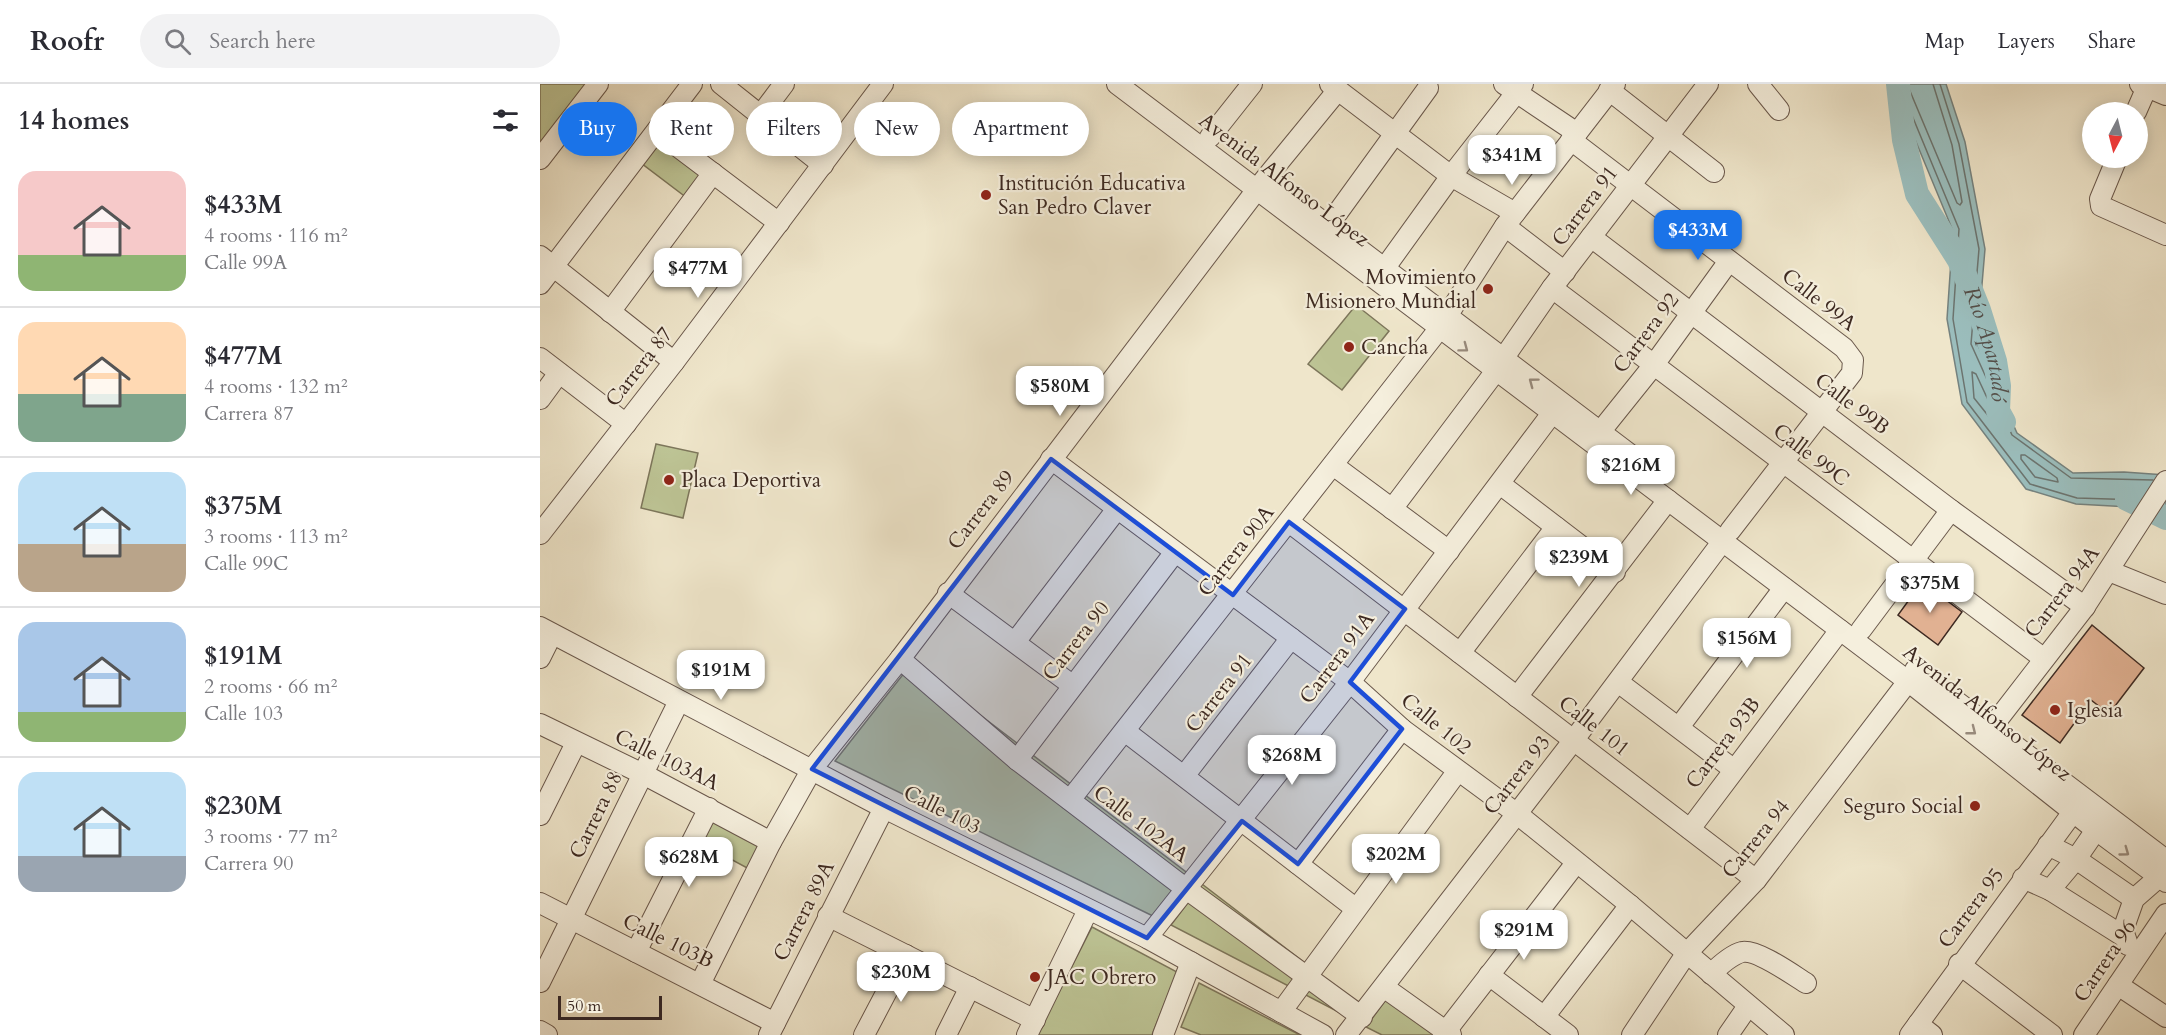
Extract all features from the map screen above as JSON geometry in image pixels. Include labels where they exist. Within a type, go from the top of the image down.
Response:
[{"type":"street","points":[[540,159],[598,84]]},
{"type":"street","points":[[679,102],[692,84]]},
{"type":"street","points":[[721,84],[746,105]]},
{"type":"street","points":[[770,102],[784,84]]},
{"type":"street","name":"Carrera 87","points":[[540,534],[674,362],[883,84]]},
{"type":"street","name":"Avenida Alfonso López","points":[[1117,84],[1262,184],[1328,226],[1384,269],[1443,323]]},
{"type":"street","name":"Avenida Alfonso López","points":[[1139,84],[1210,137],[1262,184],[1556,408],[1668,500],[1726,536],[1861,630],[1913,676],[2164,872]]},
{"type":"street","points":[[1210,137],[1252,84]]},
{"type":"street","name":"Carrera 91","points":[[1392,509],[1499,365],[1552,288],[1708,84]]},
{"type":"street","points":[[1758,84],[1779,110]]},
{"type":"street","points":[[2139,102],[2143,85],[2166,95]]},
{"type":"street","points":[[1384,269],[1515,86]]},
{"type":"street","name":"Calle 99A","points":[[1515,86],[1630,186],[1844,348],[1853,360],[1852,374]]},
{"type":"street","points":[[1334,87],[1393,134],[1510,220],[1565,272]]},
{"type":"street","name":"Carrera 89","points":[[700,984],[771,842],[812,769],[900,659],[1334,87]]},
{"type":"street","points":[[1612,87],[1714,172]]},
{"type":"street","name":"Carrera 90A","points":[[1070,800],[1126,732],[1443,323],[1510,220],[1612,87]]},
{"type":"street","points":[[1328,226],[1428,88]]},
{"type":"street","points":[[540,284],[547,262],[649,141]]},
{"type":"street","points":[[690,156],[779,223]]},
{"type":"street","points":[[811,156],[823,165]]},
{"type":"street","points":[[2113,168],[2100,199],[2101,206],[2166,235]]},
{"type":"street","points":[[610,312],[713,173]]},
{"type":"street","name":"Calle 99B","points":[[1591,237],[1951,510],[2085,607]]},
{"type":"street","name":"Carrera 92","points":[[1600,432],[1653,366],[1729,261]]},
{"type":"street","points":[[547,262],[674,362]]},
{"type":"street","name":"Calle 99C","points":[[1552,288],[2043,658]]},
{"type":"street","points":[[540,358],[626,424]]},
{"type":"street","points":[[540,399],[560,373]]},
{"type":"street","name":"Carrera 93","points":[[1346,1035],[1852,374]]},
{"type":"street","name":"Avenida Alfonso López","points":[[1556,408],[1600,432],[1785,588],[1840,630],[1992,728],[2051,783],[2073,812],[2096,830],[2164,872]]},
{"type":"street","name":"Carrera 91A","points":[[1147,938],[1350,682],[1556,408]]},
{"type":"street","name":"Calle 102","points":[[1051,459],[1350,682],[1402,729],[1457,772],[1516,813],[1630,905],[1784,1035]]},
{"type":"street","points":[[1333,465],[1449,551]]},
{"type":"street","name":"Carrera 94A","points":[[1992,728],[2043,658],[2085,607],[2148,513],[2166,481]]},
{"type":"street","points":[[1500,484],[1615,572]]},
{"type":"street","points":[[1517,697],[1668,500]]},
{"type":"street","points":[[1015,642],[1117,508]]},
{"type":"street","points":[[1861,630],[1951,510]]},
{"type":"street","name":"Calle 101","points":[[1289,522],[1756,880]]},
{"type":"street","points":[[1460,653],[1556,527]]},
{"type":"street","name":"Carrera 90","points":[[1017,760],[1175,552]]},
{"type":"street","points":[[2109,571],[2166,594]]},
{"type":"street","points":[[1679,727],[1785,588]]},
{"type":"street","points":[[948,593],[1072,685]]},
{"type":"street","points":[[540,658],[546,630]]},
{"type":"street","name":"Calle 103","points":[[546,630],[884,808],[1147,938],[1320,1034]]},
{"type":"street","name":"Carrera 93B","points":[[1690,829],[1840,630]]},
{"type":"street","name":"Carrera 91","points":[[1184,776],[1291,638]]},
{"type":"street","name":"Calle 102AA","points":[[900,659],[1017,760],[1185,888],[1362,1017]]},
{"type":"street","name":"Carrera 94","points":[[1632,1035],[1686,954],[1756,880],[1913,676]]},
{"type":"street","points":[[1618,682],[1733,769]]},
{"type":"street","name":"Carrera 88","points":[[540,982],[679,701]]},
{"type":"street","name":"Calle 103AA","points":[[540,724],[643,774],[771,842]]},
{"type":"street","points":[[1298,864],[1402,729]]},
{"type":"street","points":[[1126,732],[1355,908]]},
{"type":"street","points":[[540,814],[576,743]]},
{"type":"street","points":[[1281,1012],[1355,908],[1457,772]]},
{"type":"street","points":[[636,952],[709,808]]},
{"type":"street","name":"Carrera 89A","points":[[772,1029],[884,808]]},
{"type":"street","name":"Carrera 95","points":[[1920,1031],[1959,964],[2073,812]]},
{"type":"street","points":[[2050,890],[2096,830]]},
{"type":"street","points":[[2048,845],[2076,859],[2134,899]]},
{"type":"street","points":[[1384,988],[1446,1034],[1576,863]]},
{"type":"street","points":[[2123,936],[2134,899],[2164,872]]},
{"type":"street","points":[[2023,878],[2050,890],[2123,936],[2138,955]]},
{"type":"street","name":"Calle 103B","points":[[540,903],[700,984],[772,1029]]},
{"type":"street","points":[[1544,1017],[1630,905]]},
{"type":"street","points":[[828,916],[970,987],[1031,1027],[1088,910]]},
{"type":"street","name":"Carrera 96","points":[[2084,1035],[2166,914]]},
{"type":"street","points":[[1711,974],[1739,953],[1746,952],[1756,954],[1806,983]]},
{"type":"street","points":[[864,1035],[906,955]]},
{"type":"street","points":[[1169,1033],[1191,963]]},
{"type":"street","points":[[1959,964],[2052,1035]]},
{"type":"street","points":[[1489,975],[1568,1035]]},
{"type":"street","points":[[2118,985],[2166,1017]]},
{"type":"street","points":[[946,1035],[970,987]]},
{"type":"street","points":[[1728,1035],[1749,1006]]},
{"type":"street","points":[[540,1030],[546,1035]]},
{"type":"highlighted area","points":[[1051,459],[1233,595],[1289,522],[1405,609],[1350,682],[1402,729],[1298,864],[1242,821],[1147,938],[812,769]]},
{"type":"green space","points":[[540,84],[587,84],[573,102],[558,102],[558,122],[540,145]]},
{"type":"green space","points":[[649,152],[649,156],[680,156],[704,174],[687,198],[641,163]]},
{"type":"green space","name":"Cancha","points":[[1356,305],[1389,331],[1342,390],[1308,364]]},
{"type":"green space","name":"Placa Deportiva","points":[[656,444],[698,453],[683,518],[641,508]]},
{"type":"green space","points":[[912,663],[1190,875],[1157,918],[835,761]]},
{"type":"green space","points":[[712,817],[763,844],[749,869],[699,842]]},
{"type":"green space","points":[[1202,884],[1361,1006],[1352,1019],[1171,925]]},
{"type":"green space","points":[[1092,927],[1177,972],[1152,1035],[1037,1035]]},
{"type":"green space","points":[[1199,983],[1300,1035],[1201,1035],[1181,1027]]},
{"type":"green space","points":[[1387,998],[1434,1032],[1432,1035],[1382,1035],[1366,1027]]},
{"type":"water","points":[[1892,84],[1946,84],[1965,142],[1985,249],[1977,343],[2017,433],[2073,473],[2124,472],[2166,475],[2166,509],[2076,504],[2026,489],[1962,404],[1947,319],[1953,231]]},
{"type":"building","points":[[1922,582],[1962,612],[1938,645],[1898,615]]},
{"type":"building","points":[[2092,625],[2144,668],[2109,714],[2091,700],[2060,743],[2022,715]]},
{"type":"waterway","name":"Río Apartadó","points":[[1898,84],[1904,140],[1917,194],[1959,260],[1979,310],[1995,361],[1999,386],[1998,411],[2004,422]]},
{"type":"waterway","name":"Río Apartadó","points":[[2127,499],[2166,518]]},
{"type":"place","name":"Institución Educativa San Pedro Claver","points":[[986,195]]},
{"type":"place","name":"Movimiento Misionero Mundial","points":[[1488,289]]},
{"type":"place","name":"Cancha","points":[[1349,347]]},
{"type":"place","name":"Placa Deportiva","points":[[669,480]]},
{"type":"place","name":"Iglesia","points":[[2055,710]]},
{"type":"place","name":"Seguro Social","points":[[1975,806]]},
{"type":"place","name":"JAC Obrero","points":[[1035,977]]}]
